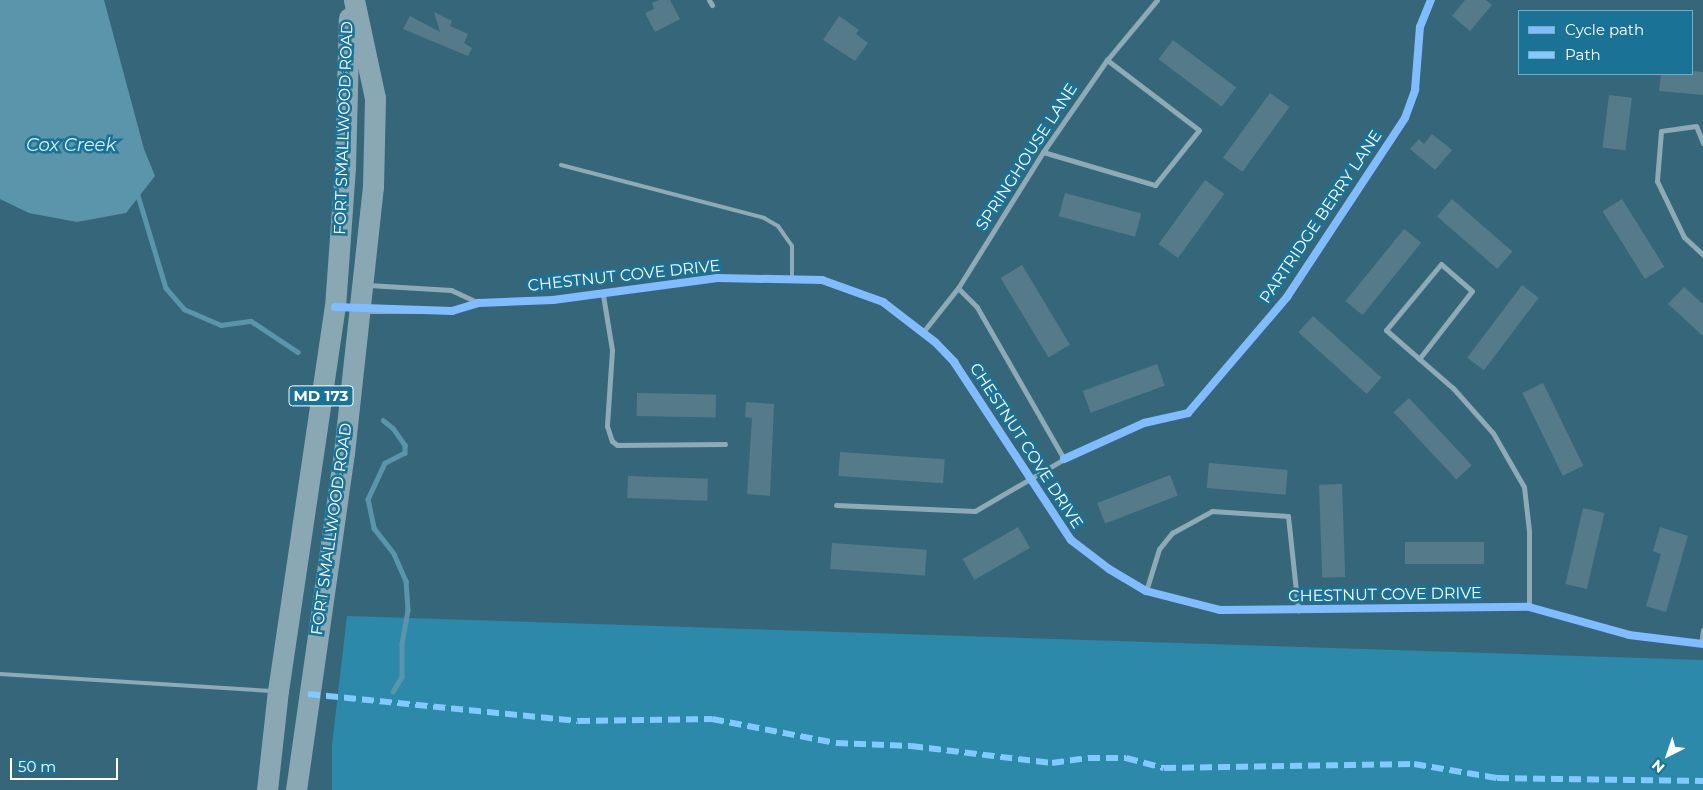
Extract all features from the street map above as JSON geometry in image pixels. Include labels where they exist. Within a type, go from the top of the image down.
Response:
[{"type":"main road","name":"FORT SMALLWOOD ROAD","points":[[296,790],[344,454],[360,310],[350,284],[346,166],[349,0]]},
{"type":"main road","name":"FORT SMALLWOOD ROAD","points":[[268,790],[278,691],[335,307],[350,284],[373,187],[375,98],[354,0]]},
{"type":"street","name":"SPRINGHOUSE LANE","points":[[923,332],[958,288],[1043,152],[1107,60],[1157,0]]},
{"type":"street","name":"PARTRIDGE BERRY LANE","points":[[836,505],[975,511],[1064,460],[1144,423],[1188,413],[1287,297],[1405,118],[1415,90],[1420,27],[1431,0]]},
{"type":"street","points":[[1043,152],[1155,185],[1199,130],[1107,60]]},
{"type":"street","points":[[1703,143],[1696,126],[1661,131],[1657,181],[1684,236],[1703,255]]},
{"type":"street","points":[[1420,359],[1472,291],[1440,264],[1386,330],[1453,388],[1493,433],[1524,487],[1530,531],[1529,607]]},
{"type":"street","name":"CHESTNUT COVE DRIVE","points":[[335,307],[360,310],[452,311],[479,303],[603,295],[718,278],[822,280],[883,302],[923,332],[954,362],[1029,480],[1071,540],[1109,569],[1146,591],[1220,610],[1529,607],[1629,635],[1702,644]]},
{"type":"street","name":"CHESTNUT COVE DRIVE","points":[[350,284],[451,290],[479,303]]},
{"type":"street","points":[[958,288],[977,307],[1064,460]]},
{"type":"street","points":[[603,295],[612,350],[606,426],[612,441],[617,445],[725,444]]},
{"type":"street","points":[[1146,591],[1159,549],[1172,533],[1212,511],[1288,516],[1298,610]]},
{"type":"street","points":[[1702,644],[1703,630]]},
{"type":"lane","points":[[561,165],[764,218],[778,226],[792,246],[792,278]]},
{"type":"lane","points":[[0,674],[278,691]]},
{"type":"shaded area","points":[[347,616],[1703,660],[1703,790],[332,790],[332,745]]},
{"type":"water","name":"Cox Creek","points":[[0,0],[104,0],[144,149],[155,176],[126,213],[77,222],[29,213],[0,199]]},
{"type":"building","points":[[659,0],[670,0],[680,19],[655,32],[645,13],[654,9],[652,3]]},
{"type":"building","points":[[1465,0],[1486,0],[1492,5],[1470,31],[1452,16]]},
{"type":"building","points":[[434,12],[452,21],[450,26],[468,34],[464,43],[472,48],[468,56],[403,29],[410,16],[440,32]]},
{"type":"building","points":[[839,16],[859,30],[856,34],[868,43],[855,61],[823,40]]},
{"type":"building","points":[[1173,40],[1236,88],[1222,107],[1159,59]]},
{"type":"building","points":[[1693,71],[1703,72],[1703,95],[1659,91],[1661,75],[1693,75]]},
{"type":"building","points":[[1270,93],[1289,107],[1242,172],[1223,158]]},
{"type":"building","points":[[1609,95],[1632,98],[1625,150],[1603,148]]},
{"type":"building","points":[[1432,134],[1452,150],[1435,170],[1410,149],[1419,139],[1424,144]]},
{"type":"building","points":[[1205,180],[1224,194],[1178,258],[1159,244]]},
{"type":"building","points":[[1065,193],[1141,213],[1135,237],[1059,216]]},
{"type":"building","points":[[1452,199],[1512,251],[1497,269],[1437,216]]},
{"type":"building","points":[[1622,199],[1664,267],[1645,279],[1602,211]]},
{"type":"building","points":[[1404,229],[1421,243],[1363,315],[1345,301]]},
{"type":"building","points":[[1022,265],[1070,345],[1048,358],[1001,278]]},
{"type":"building","points":[[1522,285],[1539,298],[1484,370],[1467,358]]},
{"type":"building","points":[[1684,287],[1703,304],[1703,336],[1668,304]]},
{"type":"building","points":[[1313,316],[1381,378],[1367,394],[1298,332]]},
{"type":"building","points":[[1157,364],[1165,386],[1091,413],[1083,391]]},
{"type":"building","points":[[1543,383],[1583,466],[1563,476],[1522,393]]},
{"type":"building","points":[[637,393],[716,394],[716,417],[637,416]]},
{"type":"building","points":[[1409,398],[1472,465],[1456,480],[1394,412]]},
{"type":"building","points":[[746,402],[774,404],[770,496],[747,494],[752,418],[745,417]]},
{"type":"building","points":[[840,452],[945,459],[943,483],[838,476]]},
{"type":"building","points":[[1209,463],[1288,470],[1286,495],[1207,488]]},
{"type":"building","points":[[1170,475],[1178,496],[1105,523],[1097,503]]},
{"type":"building","points":[[628,476],[708,479],[707,501],[627,498]]},
{"type":"building","points":[[1342,484],[1345,577],[1322,578],[1319,485]]},
{"type":"building","points":[[1583,508],[1604,513],[1587,589],[1565,584]]},
{"type":"building","points":[[1018,527],[1030,548],[975,580],[963,559]]},
{"type":"building","points":[[1660,527],[1688,536],[1666,612],[1646,606],[1661,554],[1653,551]]},
{"type":"building","points":[[1405,542],[1484,542],[1484,564],[1405,564]]},
{"type":"building","points":[[832,543],[927,550],[925,576],[830,569]]},
{"type":"waterway","name":"Cox Creek","points":[[137,192],[166,288],[184,309],[221,325],[251,321],[298,352]]},
{"type":"waterway","name":"Cox Creek","points":[[383,420],[393,428],[405,445],[405,453],[385,463],[368,499],[374,528],[394,554],[406,581],[408,610],[402,644],[402,677],[393,692]]},
{"type":"marked path","points":[[308,694],[578,721],[712,719],[836,743],[911,746],[1052,763],[1088,758],[1126,758],[1164,768],[1414,764],[1497,778],[1703,781]]},
{"type":"cycle path","points":[[1064,459],[1144,423],[1188,413],[1287,297],[1405,118],[1415,90],[1420,27],[1431,0]]},
{"type":"cycle path","points":[[335,307],[452,311],[479,303],[553,300],[718,278],[822,280],[883,302],[935,342],[954,362],[1071,540],[1109,569],[1146,591],[1220,610],[1529,607],[1629,635],[1703,644]]}]
